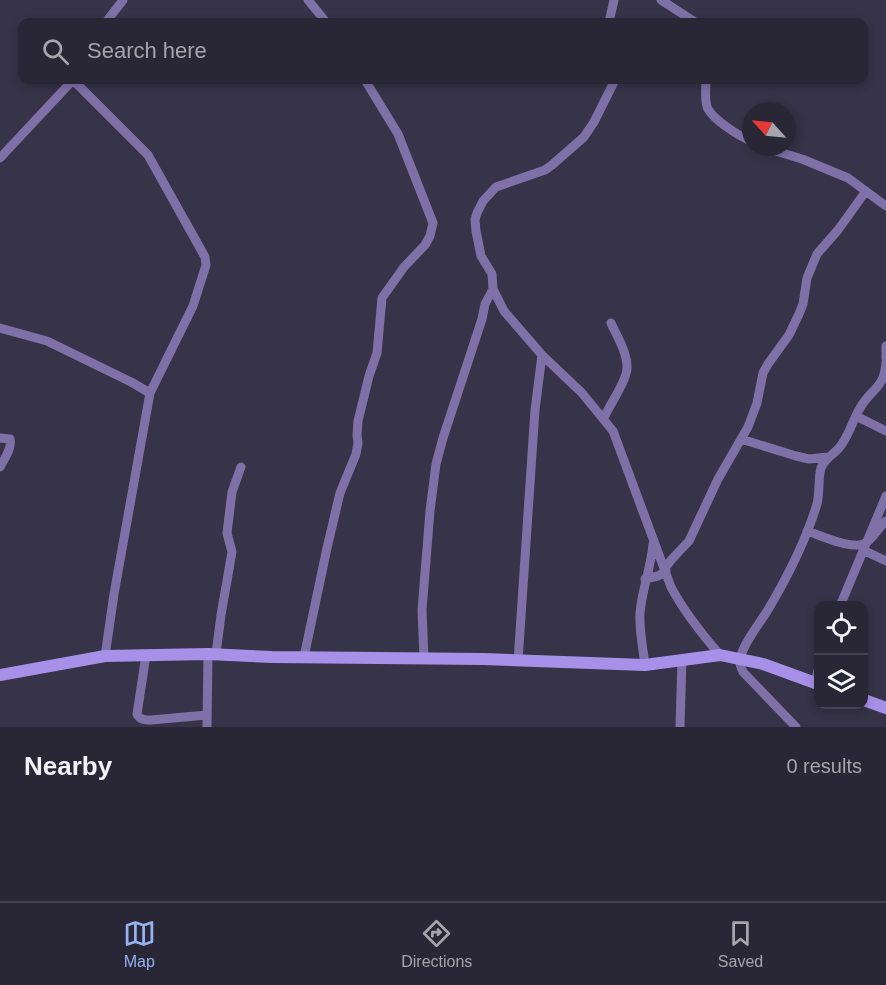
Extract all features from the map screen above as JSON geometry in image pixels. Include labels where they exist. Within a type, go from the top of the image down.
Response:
[{"type":"street","points":[[109,18],[123,0]]},
{"type":"street","points":[[308,0],[323,18]]},
{"type":"street","points":[[610,18],[614,0]]},
{"type":"street","points":[[661,0],[689,18]]},
{"type":"street","points":[[0,158],[69,84]]},
{"type":"street","points":[[77,84],[147,155],[205,257],[207,265],[193,306],[150,393],[105,656]]},
{"type":"street","points":[[304,657],[340,493],[356,454],[357,421],[377,353],[382,298],[404,267],[425,246],[433,223],[398,134],[367,84]]},
{"type":"street","points":[[613,84],[590,130],[572,148],[545,170],[496,187],[483,201],[475,220],[481,256],[492,274],[493,289],[504,310],[542,355],[582,393],[614,431]]},
{"type":"street","points":[[706,84],[708,108],[719,120],[742,135]]},
{"type":"street","points":[[792,156],[848,178],[886,206]]},
{"type":"street","points":[[645,579],[658,576],[665,570],[692,537],[718,479],[755,411],[768,364],[789,335],[799,314],[807,278],[817,254],[838,230],[866,191]]},
{"type":"street","points":[[424,658],[422,610],[436,464],[485,304],[493,289]]},
{"type":"street","points":[[603,418],[627,370],[626,360],[611,323]]},
{"type":"street","points":[[0,328],[47,341],[131,381],[150,393]]},
{"type":"street","points":[[796,727],[743,672],[740,659],[790,570],[814,515],[820,493],[821,469],[828,457],[841,445],[866,399],[882,381],[885,373],[886,346]]},
{"type":"street","points":[[518,661],[535,410],[542,355]]},
{"type":"street","points":[[611,402],[614,431],[671,587],[693,623],[720,656]]},
{"type":"street","points":[[856,416],[886,431]]},
{"type":"street","points":[[0,438],[10,439],[11,442],[0,466]]},
{"type":"street","points":[[741,439],[809,459],[828,457]]},
{"type":"street","points":[[809,459],[821,469]]},
{"type":"street","points":[[207,727],[212,654],[232,552],[227,532],[235,481],[241,467]]},
{"type":"street","points":[[842,601],[886,496]]},
{"type":"street","points":[[865,546],[886,520]]},
{"type":"street","points":[[807,531],[849,545],[865,546],[886,561]]},
{"type":"street","points":[[645,665],[639,617],[653,542]]},
{"type":"street","points":[[0,675],[105,656],[212,654],[645,665],[720,656],[763,664],[814,678]]},
{"type":"street","points":[[146,655],[137,714],[139,717],[151,720],[207,715]]},
{"type":"street","points":[[680,727],[682,659]]},
{"type":"street","points":[[868,701],[886,708]]}]
